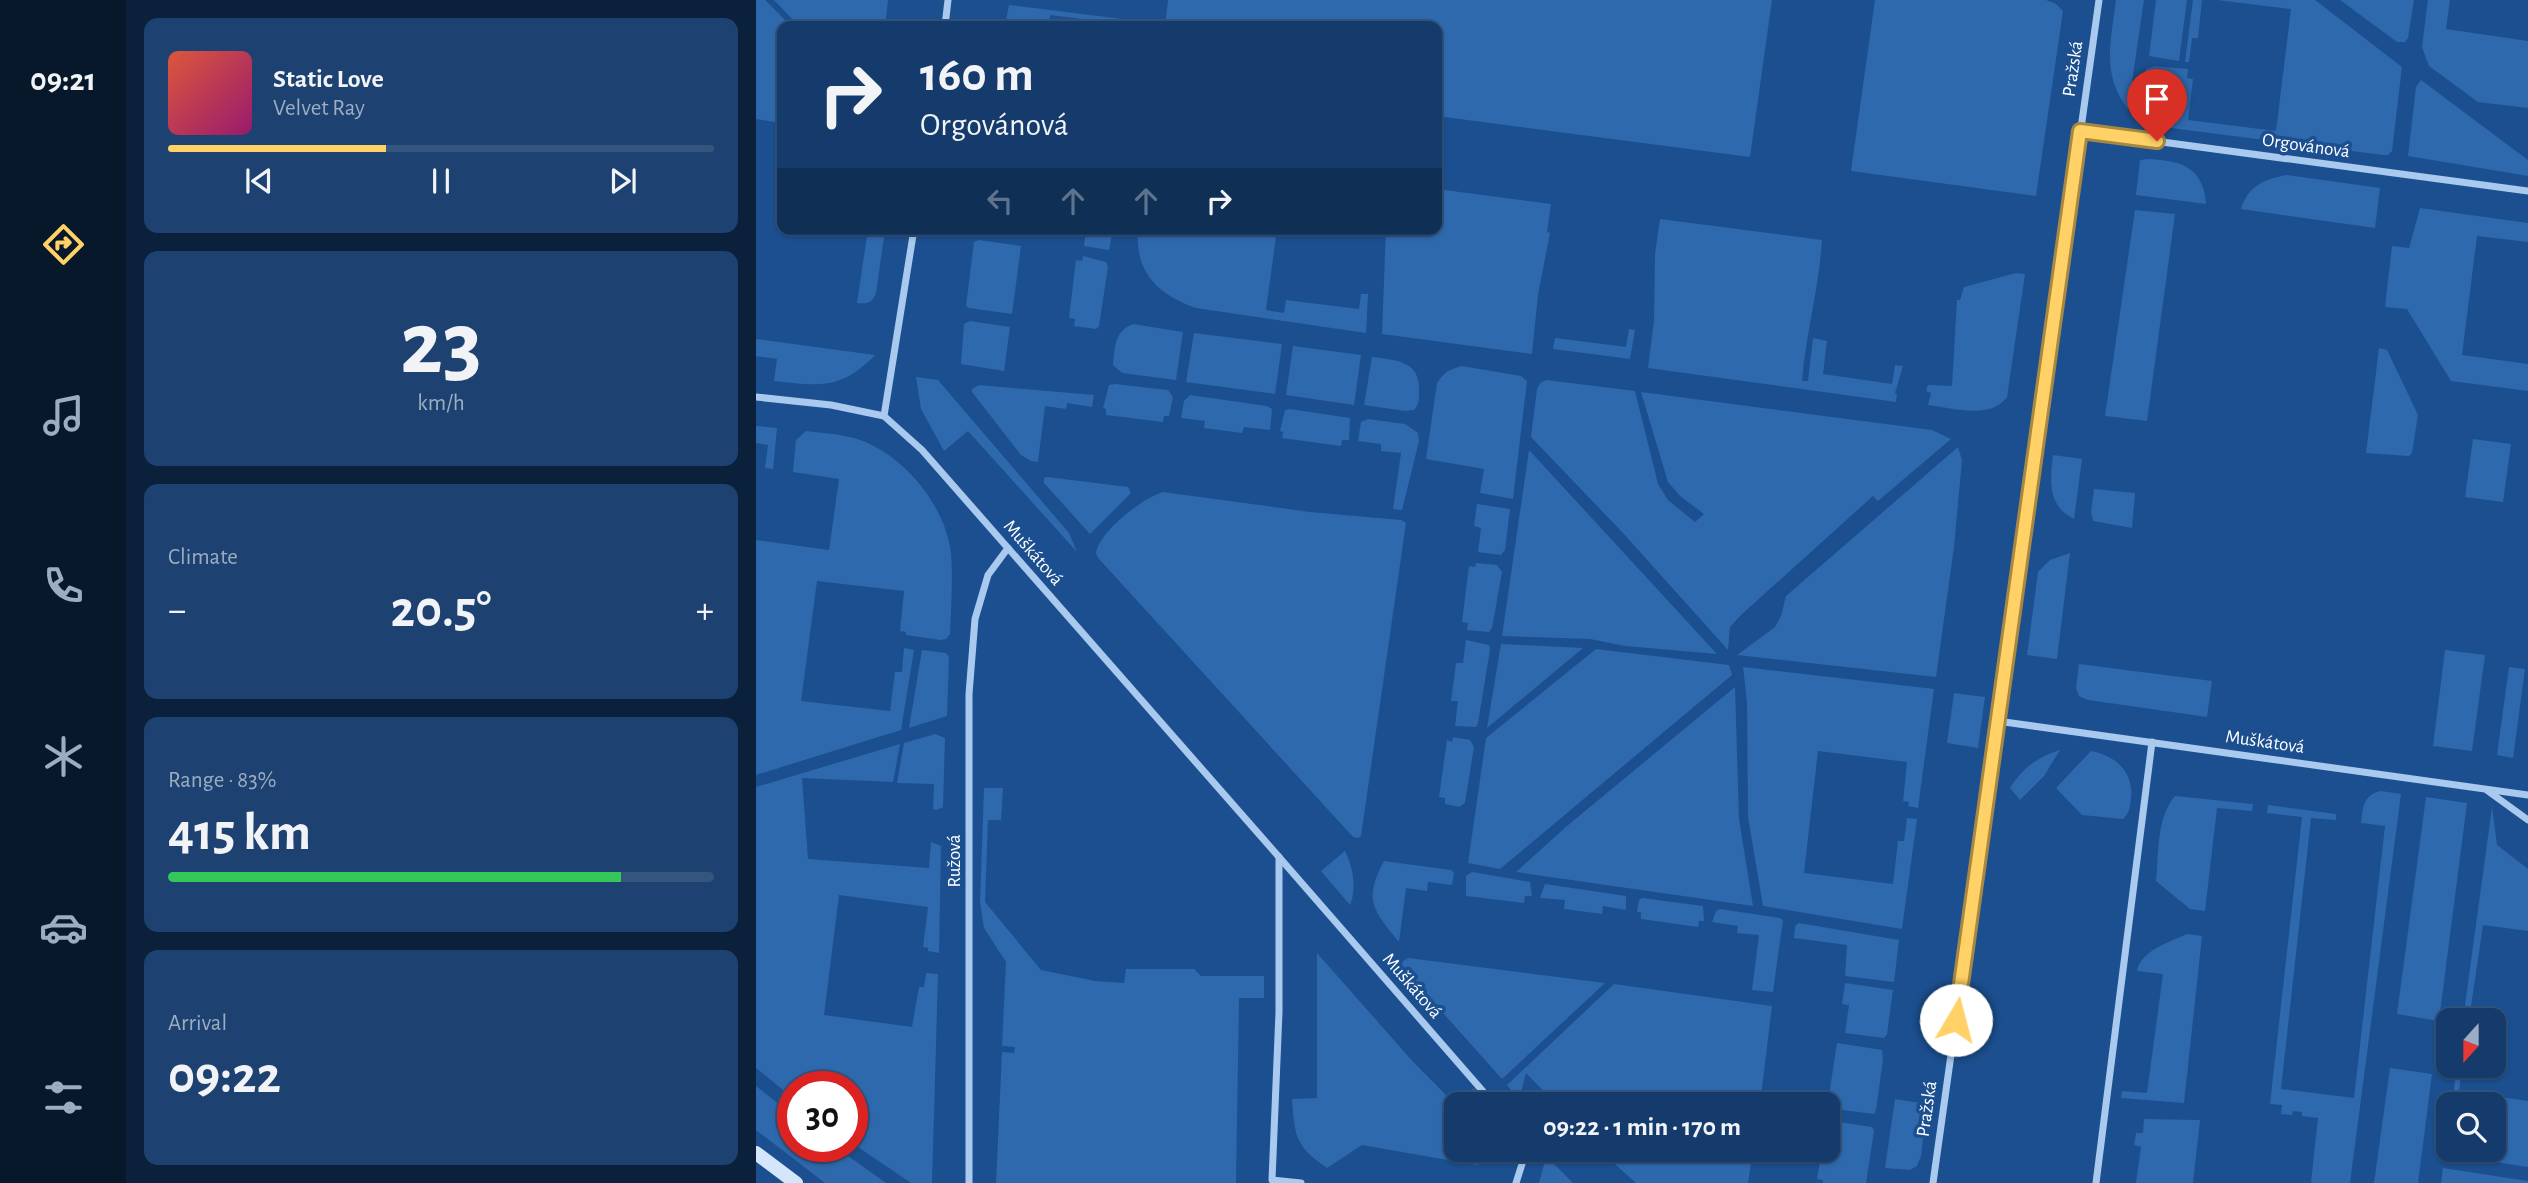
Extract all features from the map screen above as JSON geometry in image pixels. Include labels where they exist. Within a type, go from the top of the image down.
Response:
[{"type":"street","points":[[946,21],[948,0]]},
{"type":"street","name":"Pražská","points":[[1933,1183],[2099,0]]},
{"type":"street","name":"Orgovánová","points":[[2080,131],[2528,191]]},
{"type":"street","points":[[756,397],[831,405],[884,416],[913,235]]},
{"type":"street","name":"Muškátová","points":[[884,416],[922,450],[1484,1092]]},
{"type":"street","name":"Ružová","points":[[969,1183],[969,694],[975,618],[988,575],[1008,548]]},
{"type":"street","name":"Muškátová","points":[[1997,721],[2528,795]]},
{"type":"street","points":[[2096,1183],[2152,742]]},
{"type":"street","points":[[2485,789],[2528,820]]},
{"type":"street","points":[[1279,857],[1279,1012],[1272,1180],[1301,1183]]},
{"type":"street","points":[[756,1153],[796,1183]]},
{"type":"street","points":[[1516,1183],[1522,1162]]},
{"type":"shaded area","points":[[756,0],[765,0],[786,21],[777,21],[777,122],[756,119]]},
{"type":"shaded area","points":[[774,0],[888,0],[886,21],[794,21]]},
{"type":"shaded area","points":[[1168,0],[1772,0],[1750,157],[1442,117],[1442,21],[1166,21]]},
{"type":"shaded area","points":[[1875,0],[2046,0],[2063,11],[2036,196],[1851,171]]},
{"type":"shaded area","points":[[2116,0],[2144,0],[2128,109],[2114,83],[2111,70],[2110,43]]},
{"type":"shaded area","points":[[2156,0],[2187,0],[2179,61],[2149,56]]},
{"type":"shaded area","points":[[2193,0],[2202,0],[2198,38],[2192,38],[2189,62],[2185,62]]},
{"type":"shaded area","points":[[2217,0],[2315,0],[2402,67],[2392,151],[2383,155],[2163,127],[2140,117],[2146,69],[2154,66],[2188,69],[2187,78],[2193,79],[2188,120],[2276,131],[2291,9]]},
{"type":"shaded area","points":[[2340,0],[2414,0],[2408,38],[2405,42],[2397,42]]},
{"type":"shaded area","points":[[2428,0],[2450,0],[2446,29],[2528,41],[2528,108],[2478,102],[2429,66],[2422,47]]},
{"type":"shaded area","points":[[1009,5],[1138,21],[1098,21],[1050,15],[1049,21],[1006,21]]},
{"type":"shaded area","points":[[2421,80],[2528,160],[2528,176],[2408,156],[2416,87]]},
{"type":"shaded area","points":[[2140,160],[2181,164],[2189,168],[2200,182],[2206,204],[2136,195]]},
{"type":"shaded area","points":[[2287,175],[2380,188],[2375,228],[2241,209],[2248,195],[2258,185]]},
{"type":"shaded area","points":[[1442,190],[1551,204],[1547,232],[1550,233],[1538,295],[1532,354],[1382,334],[1386,235],[1442,235]]},
{"type":"shaded area","points":[[2420,208],[2528,223],[2528,242],[2477,236],[2462,355],[2528,364],[2528,391],[2451,381],[2407,309],[2385,307],[2392,246],[2409,248]]},
{"type":"shaded area","points":[[2135,210],[2175,214],[2147,421],[2105,416]]},
{"type":"shaded area","points":[[1660,219],[1822,240],[1802,381],[1808,381],[1813,338],[1827,341],[1823,374],[1892,384],[1895,365],[1903,366],[1895,393],[1896,402],[1648,368],[1654,320],[1655,254]]},
{"type":"shaded area","points":[[867,235],[884,235],[876,293],[869,302],[857,303]]},
{"type":"shaded area","points":[[1085,235],[1112,235],[1109,250],[1084,246]]},
{"type":"shaded area","points":[[1138,235],[1276,235],[1266,310],[1284,313],[1286,300],[1359,309],[1361,294],[1368,294],[1366,333],[1196,308],[1170,296],[1151,280],[1140,258]]},
{"type":"shaded area","points":[[979,240],[1021,246],[1012,314],[966,306],[974,242]]},
{"type":"shaded area","points":[[1083,256],[1106,262],[1108,267],[1099,326],[1096,329],[1074,326],[1075,319],[1069,318],[1076,260],[1082,261]]},
{"type":"shaded area","points":[[2016,273],[2025,274],[2007,397],[2000,404],[1981,410],[1928,405],[1931,393],[1926,391],[1928,385],[1952,386],[1957,300],[1960,300],[1964,287]]},
{"type":"shaded area","points":[[970,321],[1010,327],[1004,371],[961,364],[964,324]]},
{"type":"shaded area","points":[[1133,324],[1183,332],[1176,380],[1122,373],[1113,365],[1119,336]]},
{"type":"shaded area","points":[[1629,329],[1635,330],[1630,359],[1553,349],[1555,338],[1626,347]]},
{"type":"shaded area","points":[[1194,333],[1282,344],[1275,394],[1186,382]]},
{"type":"shaded area","points":[[756,339],[875,355],[851,375],[829,383],[774,381],[777,359],[756,356]]},
{"type":"shaded area","points":[[1293,346],[1361,355],[1354,405],[1286,395]]},
{"type":"shaded area","points":[[2379,348],[2387,350],[2418,415],[2412,453],[2409,456],[2366,453]]},
{"type":"shaded area","points":[[1372,357],[1404,363],[1415,372],[1419,394],[1414,410],[1364,405]]},
{"type":"shaded area","points":[[1462,366],[1521,376],[1527,381],[1513,499],[1480,493],[1484,469],[1426,459],[1437,383],[1442,376]]},
{"type":"shaded area","points":[[916,377],[938,380],[1069,533],[1077,552],[968,431],[944,451],[921,409]]},
{"type":"shaded area","points":[[1546,380],[1635,391],[1658,484],[1668,500],[1695,522],[1704,514],[1680,496],[1668,482],[1641,392],[1932,430],[1951,439],[1878,501],[1873,496],[1741,615],[1730,627],[1728,650],[1623,533],[1531,437],[1537,389],[1540,383]]},
{"type":"shaded area","points":[[979,385],[1094,395],[1092,407],[1067,403],[1066,409],[1045,406],[1038,462],[1021,455],[972,392],[972,389]]},
{"type":"shaded area","points":[[1109,385],[1168,390],[1173,397],[1169,416],[1164,416],[1163,422],[1106,415],[1106,409],[1103,408]]},
{"type":"shaded area","points":[[1190,395],[1267,406],[1272,409],[1270,430],[1244,427],[1242,433],[1204,428],[1205,421],[1181,418],[1184,401]]},
{"type":"shaded area","points":[[1285,410],[1350,418],[1349,440],[1342,440],[1341,446],[1282,438],[1283,432],[1280,431]]},
{"type":"shaded area","points":[[1368,419],[1405,424],[1418,433],[1419,441],[1402,510],[1393,509],[1401,453],[1381,451],[1381,444],[1358,441],[1361,422]]},
{"type":"shaded area","points":[[756,426],[777,428],[773,469],[765,468],[768,445],[756,443]]},
{"type":"shaded area","points":[[806,431],[854,438],[872,445],[889,455],[918,482],[940,516],[951,553],[950,634],[941,640],[906,635],[906,632],[900,631],[904,591],[817,581],[801,701],[890,711],[895,672],[902,672],[904,648],[914,650],[901,730],[756,775],[756,540],[829,550],[839,479],[793,472],[796,440]]},
{"type":"shaded area","points":[[2473,439],[2511,444],[2503,502],[2465,497]]},
{"type":"shaded area","points":[[1958,447],[1962,460],[1954,547],[1936,677],[1737,655],[1775,627],[1786,596]]},
{"type":"shaded area","points":[[1529,450],[1717,654],[1625,646],[1590,639],[1502,636]]},
{"type":"shaded area","points":[[2053,455],[2082,459],[2074,519],[2059,507],[2052,492]]},
{"type":"shaded area","points":[[1044,478],[1128,487],[1131,493],[1090,534],[1044,483]]},
{"type":"shaded area","points":[[2094,489],[2135,493],[2132,528],[2093,521],[2091,512]]},
{"type":"shaded area","points":[[1163,492],[1310,512],[1401,520],[1406,523],[1361,836],[1358,838],[1353,837],[1096,554],[1104,536],[1113,526],[1145,501]]},
{"type":"shaded area","points":[[1477,504],[1510,509],[1505,550],[1501,555],[1478,552],[1481,528],[1474,526]]},
{"type":"shaded area","points":[[2070,553],[2057,659],[2027,655],[2038,572],[2050,560]]},
{"type":"shaded area","points":[[1476,563],[1497,565],[1502,572],[1489,632],[1467,630],[1468,623],[1462,622],[1469,566],[1475,567]]},
{"type":"shaded area","points":[[1466,640],[1489,645],[1490,650],[1476,727],[1455,726],[1458,701],[1451,701],[1456,663],[1463,663]]},
{"type":"shaded area","points":[[1501,644],[1583,648],[1487,728]]},
{"type":"shaded area","points":[[1596,649],[1729,665],[1732,675],[1500,869],[1468,863],[1486,738]]},
{"type":"shaded area","points":[[922,650],[946,653],[949,657],[947,716],[909,728]]},
{"type":"shaded area","points":[[2445,650],[2485,655],[2472,751],[2433,746]]},
{"type":"shaded area","points":[[2079,664],[2212,681],[2207,717],[2088,700],[2079,696],[2076,688]]},
{"type":"shaded area","points":[[1743,667],[1934,689],[1918,808],[1908,806],[1909,802],[1903,801],[1907,762],[1818,751],[1804,873],[1893,884],[1898,841],[1904,841],[1907,818],[1917,819],[1902,929],[1763,906],[1748,817],[1747,702]]},
{"type":"shaded area","points":[[2509,667],[2525,669],[2513,758],[2497,755]]},
{"type":"shaded area","points":[[1735,687],[1739,819],[1753,906],[1516,872],[1567,826]]},
{"type":"shaded area","points":[[1954,693],[1985,697],[1978,748],[1947,743]]},
{"type":"shaded area","points":[[935,734],[945,738],[943,807],[937,810],[933,809],[934,784],[897,783],[904,743]]},
{"type":"shaded area","points":[[1453,737],[1470,740],[1474,747],[1465,803],[1459,807],[1445,804],[1445,798],[1439,797],[1447,740],[1452,742]]},
{"type":"shaded area","points":[[900,744],[893,782],[802,778],[808,859],[929,868],[931,842],[941,846],[939,953],[923,947],[928,907],[839,895],[824,1015],[912,1027],[919,987],[924,987],[926,973],[938,974],[932,1183],[911,1183],[868,1154],[868,1071],[777,1071],[777,1085],[756,1068],[756,787]]},
{"type":"shaded area","points":[[2060,750],[2044,776],[2020,800],[2010,788],[2015,781],[2025,769],[2038,760]]},
{"type":"shaded area","points":[[2091,751],[2108,756],[2126,773],[2131,798],[2130,807],[2123,819],[2082,815],[2056,788]]},
{"type":"shaded area","points":[[984,788],[1003,788],[1001,820],[988,820],[985,902],[1041,970],[1095,981],[1124,983],[1126,969],[1194,969],[1201,976],[1264,976],[1264,998],[1239,998],[1236,1183],[996,1183],[1002,1052],[1014,1053],[1015,1047],[1002,1046],[1006,962],[984,928],[980,902]]},
{"type":"shaded area","points":[[2381,791],[2401,794],[2350,1183],[2311,1183],[2318,1118],[2302,1116],[2302,1112],[2293,1111],[2292,1115],[2281,1114],[2282,1105],[2270,1104],[2302,817],[2267,813],[2268,805],[2336,814],[2336,820],[2311,818],[2281,1089],[2354,1098],[2385,826],[2361,823],[2367,799]]},
{"type":"shaded area","points":[[2175,796],[2253,804],[2252,811],[2217,808],[2205,911],[2190,909],[2156,881],[2161,825]]},
{"type":"shaded area","points":[[2426,797],[2467,803],[2441,1008],[2436,1008],[2436,1020],[2397,1014]]},
{"type":"shaded area","points":[[2492,807],[2497,845],[2528,869],[2528,931],[2483,925],[2471,1008],[2465,1008]]},
{"type":"shaded area","points":[[1345,851],[1353,878],[1350,905],[1321,871]]},
{"type":"shaded area","points":[[1384,861],[1451,870],[1454,873],[1452,885],[1428,882],[1427,891],[1406,888],[1399,942],[1377,913],[1374,904],[1374,886]]},
{"type":"shaded area","points":[[1472,872],[1530,882],[1532,896],[1525,896],[1524,903],[1466,896],[1466,876]]},
{"type":"shaded area","points":[[1545,884],[1626,896],[1626,910],[1603,906],[1602,914],[1564,909],[1565,900],[1540,898]]},
{"type":"shaded area","points":[[1642,898],[1703,906],[1704,921],[1699,921],[1698,927],[1641,919],[1641,912],[1637,912],[1639,900]]},
{"type":"shaded area","points":[[1720,909],[1783,920],[1773,992],[1752,990],[1759,935],[1737,933],[1738,926],[1712,922],[1716,911]]},
{"type":"shaded area","points":[[1799,923],[1899,940],[1894,982],[1845,976],[1847,945],[1794,938],[1795,926]]},
{"type":"shaded area","points":[[2187,934],[2202,936],[2184,1103],[2121,1098],[2122,1091],[2147,1093],[2163,974],[2137,971],[2144,957],[2150,952]]},
{"type":"shaded area","points":[[1317,953],[1444,1093],[1444,1159],[1362,1145],[1327,1168],[1302,1146],[1294,1122],[1292,1099],[1317,1098]]},
{"type":"shaded area","points":[[1408,958],[1605,983],[1502,1079],[1401,966]]},
{"type":"shaded area","points":[[1845,983],[1893,990],[1887,1034],[1884,1038],[1845,1033],[1849,1005],[1842,1004]]},
{"type":"shaded area","points":[[1614,984],[1772,1006],[1761,1092],[1544,1092],[1526,1073],[1521,1092],[1513,1092],[1507,1085]]},
{"type":"shaded area","points":[[1837,1043],[1882,1050],[1883,1059],[1874,1114],[1840,1110],[1840,1092],[1830,1092]]},
{"type":"shaded area","points":[[2390,1068],[2432,1074],[2418,1183],[2374,1183]]},
{"type":"shaded area","points":[[2455,1078],[2461,1078],[2459,1091],[2466,1092],[2454,1092]]},
{"type":"shaded area","points":[[756,1086],[777,1102],[777,1146],[756,1130]]},
{"type":"shaded area","points":[[2506,1098],[2528,1101],[2528,1167],[2496,1162],[2506,1162]]},
{"type":"shaded area","points":[[1895,1099],[1927,1104],[1921,1156],[1917,1166],[1910,1170],[1885,1168]]},
{"type":"shaded area","points":[[2144,1119],[2200,1120],[2193,1183],[2136,1183],[2141,1147],[2134,1145],[2136,1133],[2143,1133]]},
{"type":"shaded area","points":[[1840,1122],[1872,1127],[1874,1131],[1866,1183],[1823,1183],[1823,1180],[1817,1179],[1820,1162],[1840,1162]]},
{"type":"shaded area","points":[[798,1162],[856,1162],[886,1183],[825,1183]]},
{"type":"shaded area","points":[[1459,1162],[1486,1162],[1476,1165]]},
{"type":"shaded area","points":[[1545,1162],[1552,1162],[1573,1183],[1539,1183]]},
{"type":"shaded area","points":[[1612,1162],[1751,1162],[1748,1183],[1636,1183]]},
{"type":"shaded area","points":[[2443,1168],[2528,1181],[2528,1183],[2441,1183]]},
{"type":"route","points":[[1956,1020],[2080,131],[2157,141]]}]
